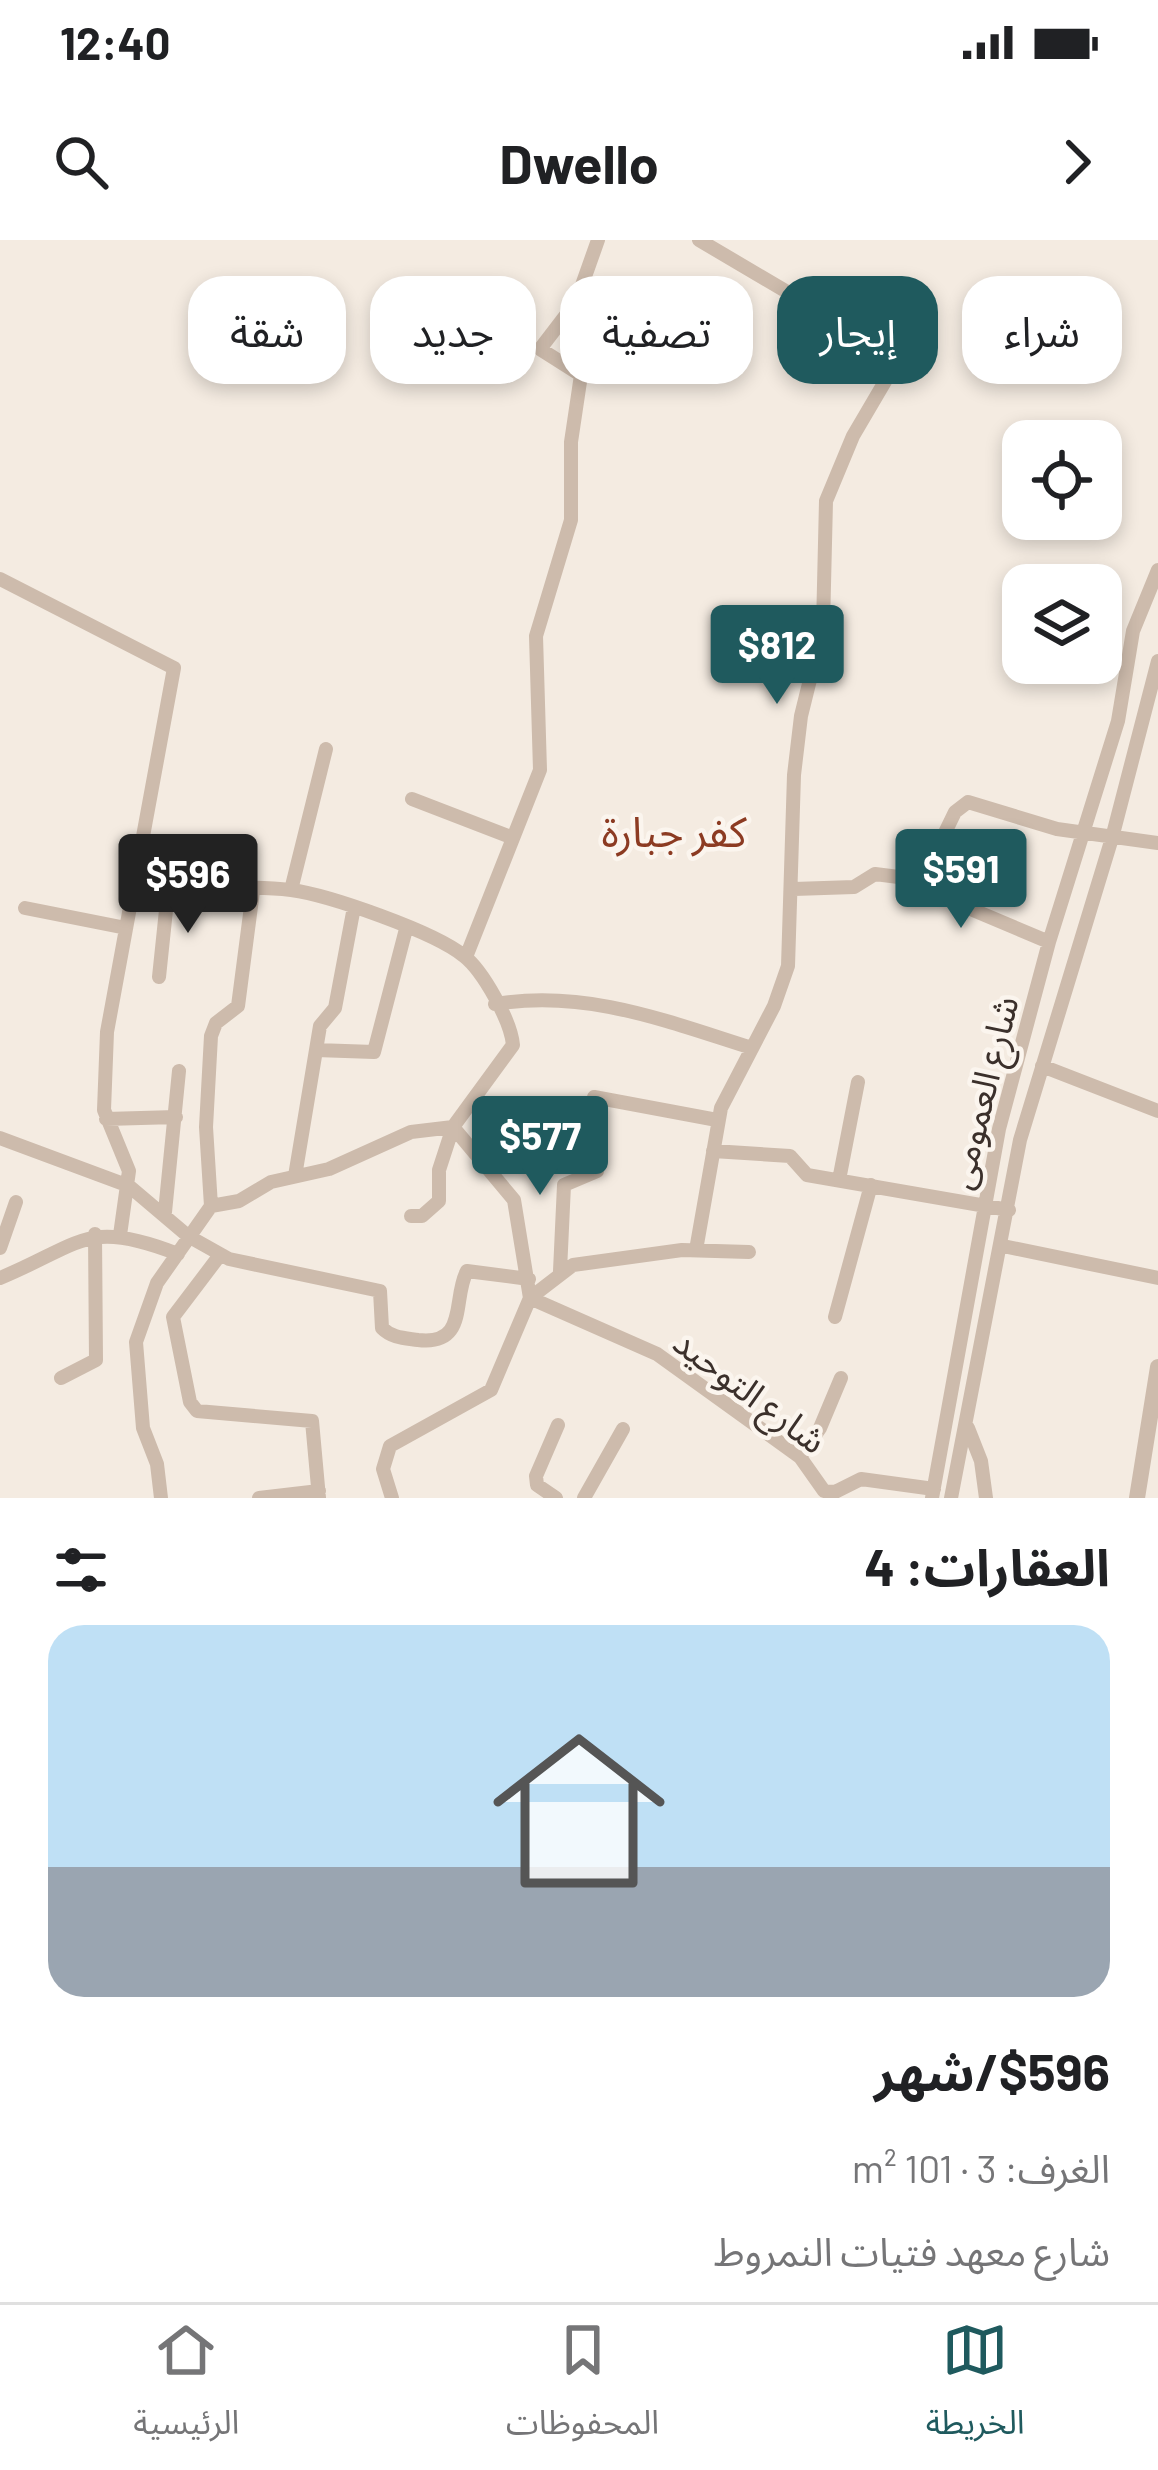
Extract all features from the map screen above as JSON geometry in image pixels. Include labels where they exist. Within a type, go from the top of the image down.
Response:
[{"type":"street","points":[[585,276],[598,240]]},
{"type":"street","points":[[696,1250],[717,1120],[788,966],[794,775],[801,716],[823,627],[826,501],[853,436],[890,373],[828,316],[700,240]]},
{"type":"street","points":[[560,323],[540,349],[560,362]]},
{"type":"street","points":[[466,957],[542,757],[536,637],[571,520],[571,442],[580,384]]},
{"type":"street","name":"شارع العمومى","points":[[933,1493],[984,1206],[1049,942],[1118,721],[1133,631],[1158,570]]},
{"type":"street","points":[[0,579],[174,668],[145,851],[133,889],[107,1032],[106,1119],[128,1163],[120,1234]]},
{"type":"street","points":[[951,1498],[1020,1140],[1158,661]]},
{"type":"street","points":[[291,890],[326,749]]},
{"type":"street","points":[[412,799],[513,838]]},
{"type":"street","points":[[922,880],[955,812],[968,802],[1085,834],[1158,843]]},
{"type":"street","points":[[794,889],[854,887],[875,874],[922,880]]},
{"type":"street","points":[[922,880],[928,891],[1049,942]]},
{"type":"street","points":[[133,889],[291,890],[354,907],[466,957],[513,1037],[511,1052],[453,1127],[440,1170],[439,1201],[433,1210],[411,1216]]},
{"type":"street","points":[[159,977],[168,891]]},
{"type":"street","points":[[161,1498],[157,1464],[142,1428],[135,1355],[147,1302],[211,1206],[206,1127],[212,1036],[216,1023],[238,1006],[253,891]]},
{"type":"street","points":[[295,1176],[322,1021],[334,1008],[354,907]]},
{"type":"street","points":[[25,908],[126,928]]},
{"type":"street","points":[[316,1050],[374,1052],[406,929]]},
{"type":"street","points":[[495,1004],[552,998],[607,1004],[752,1048]]},
{"type":"street","points":[[1042,1066],[1158,1111]]},
{"type":"street","points":[[165,1212],[179,1071]]},
{"type":"street","points":[[839,1180],[858,1082]]},
{"type":"street","points":[[594,1097],[717,1120]]},
{"type":"street","points":[[106,1119],[176,1118]]},
{"type":"street","points":[[211,1206],[239,1201],[266,1184],[329,1169],[411,1132],[453,1127]]},
{"type":"street","points":[[453,1127],[514,1200],[530,1298]]},
{"type":"street","points":[[0,1138],[129,1186],[188,1236],[245,1266],[380,1292],[384,1332],[426,1341],[444,1336],[458,1321],[466,1271],[529,1280]]},
{"type":"street","points":[[560,1271],[564,1185],[597,1171],[597,1145]]},
{"type":"street","points":[[713,1151],[790,1156],[807,1175],[1009,1210]]},
{"type":"street","points":[[835,1317],[871,1185]]},
{"type":"street","points":[[0,1248],[16,1202]]},
{"type":"street","points":[[61,1378],[96,1360],[95,1234]]},
{"type":"street","points":[[0,1278],[95,1234],[120,1234],[178,1254]]},
{"type":"street","points":[[1003,1246],[1158,1278]]},
{"type":"street","points":[[392,1498],[382,1469],[390,1446],[491,1390],[530,1298],[560,1271],[584,1263],[696,1250],[749,1252]]},
{"type":"street","points":[[220,1255],[173,1317],[190,1402],[197,1411],[312,1421],[319,1494],[260,1498]]},
{"type":"street","name":"شارع التوحيد","points":[[530,1298],[657,1354],[800,1457],[827,1492],[861,1479],[933,1493]]},
{"type":"street","points":[[1138,1498],[1158,1367]]},
{"type":"street","points":[[800,1457],[820,1428],[841,1378]]},
{"type":"street","points":[[550,1496],[537,1485],[536,1476],[558,1425]]},
{"type":"street","points":[[968,1427],[982,1461],[986,1498]]},
{"type":"street","points":[[584,1498],[623,1429]]},
{"type":"district","name":"كفر جبارة","points":[[674,830]]}]
